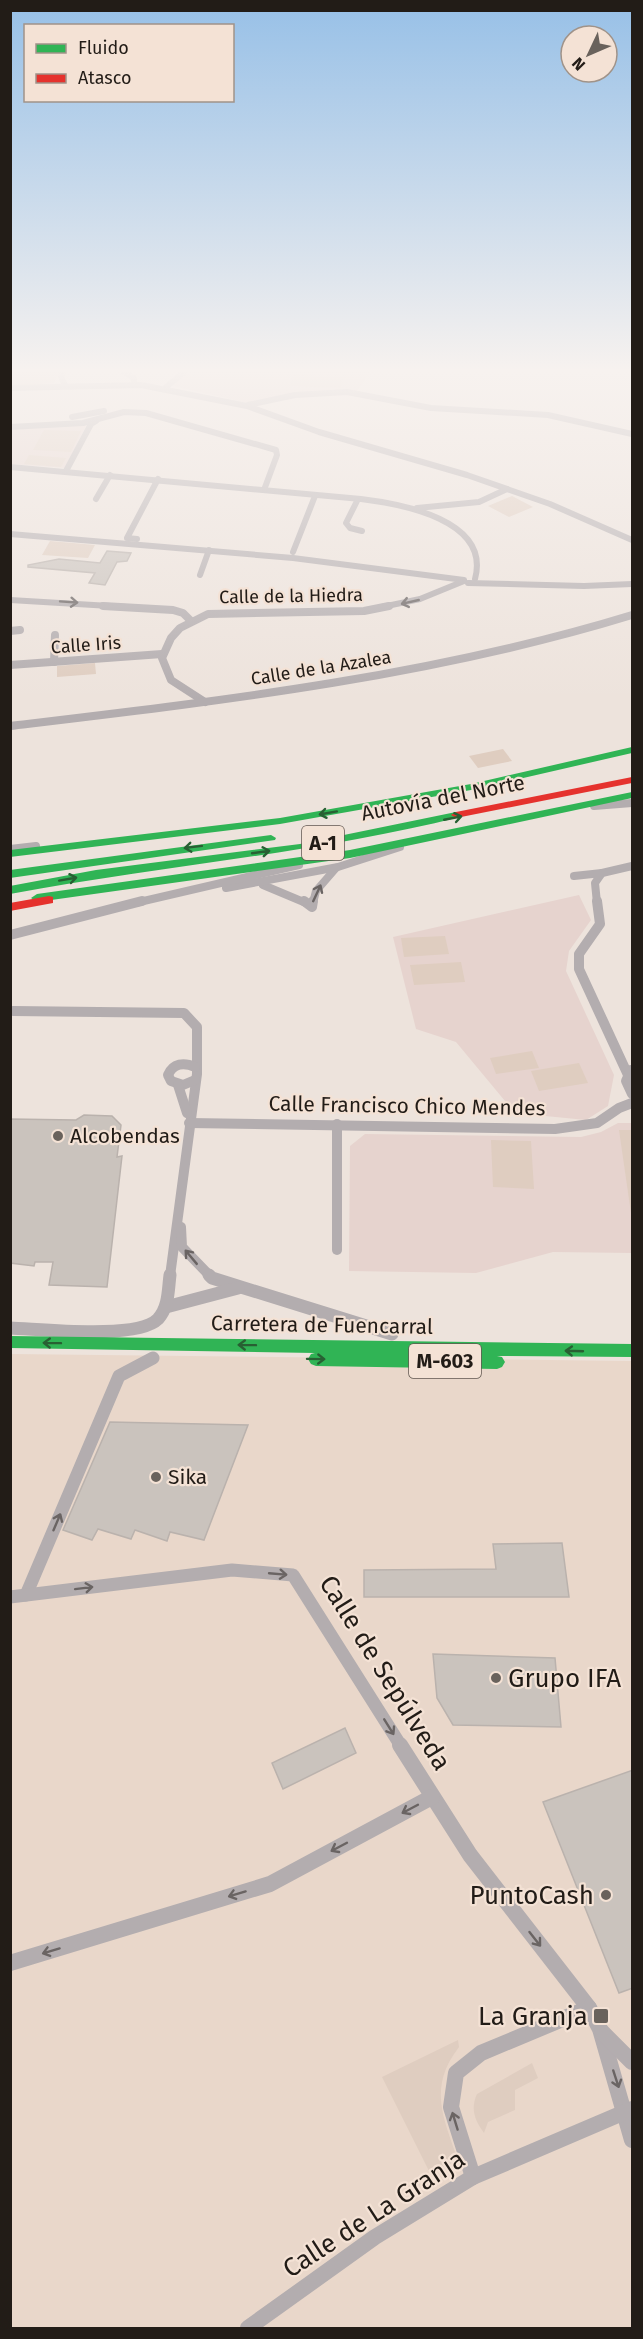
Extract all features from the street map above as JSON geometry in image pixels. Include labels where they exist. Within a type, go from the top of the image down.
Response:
[{"type":"highway","points":[[471,787],[633,750]]},
{"type":"highway","points":[[10,855],[280,821],[633,761]]},
{"type":"highway","name":"Autovía del Norte","points":[[10,874],[292,835],[509,794],[633,767]]},
{"type":"highway","name":"Autovía del Norte","points":[[10,890],[96,874],[300,847],[633,780]]},
{"type":"highway","points":[[383,847],[585,801],[633,787]]},
{"type":"highway","points":[[10,902],[350,854],[633,795]]},
{"type":"highway","points":[[10,908],[101,889]]},
{"type":"highway","points":[[305,1346],[392,1334]]},
{"type":"highway","name":"Carretera de Fuencarral","points":[[10,1342],[633,1351]]},
{"type":"highway","name":"Carretera de Fuencarral","points":[[10,1355],[633,1364]]},
{"type":"street","points":[[96,499],[106,481]]},
{"type":"street","points":[[153,540],[127,538],[157,481]]},
{"type":"street","points":[[179,481],[415,508],[478,502],[507,489]]},
{"type":"street","points":[[264,490],[267,481]]},
{"type":"street","points":[[485,481],[550,504],[633,540]]},
{"type":"street","points":[[293,552],[315,496]]},
{"type":"street","points":[[357,501],[346,523],[350,528],[362,531]]},
{"type":"street","points":[[433,516],[436,507]]},
{"type":"street","points":[[415,508],[460,533],[476,550],[478,567],[475,580]]},
{"type":"street","points":[[10,534],[209,550],[487,582],[548,586],[633,584]]},
{"type":"street","points":[[200,575],[209,550]]},
{"type":"street","name":"Calle de la Hiedra","points":[[190,621],[220,612],[364,611],[420,599],[464,580]]},
{"type":"street","points":[[10,600],[173,610],[186,615],[190,621],[171,638],[162,654],[163,663],[171,680],[205,702]]},
{"type":"street","name":"Calle de la Azalea","points":[[10,726],[205,702],[430,665],[601,625],[633,615]]},
{"type":"street","points":[[10,631],[20,630]]},
{"type":"street","points":[[54,662],[55,635]]},
{"type":"street","name":"Calle Iris","points":[[10,665],[162,654]]},
{"type":"street","points":[[182,705],[190,698],[188,690]]},
{"type":"street","points":[[582,806],[633,803]]},
{"type":"street","points":[[154,898],[256,884],[338,867],[423,838]]},
{"type":"street","points":[[10,849],[78,845]]},
{"type":"street","points":[[10,935],[49,922],[350,854]]},
{"type":"street","points":[[574,876],[633,866]]},
{"type":"street","points":[[256,884],[274,887],[312,907],[316,891],[338,867]]},
{"type":"street","points":[[602,873],[595,883],[600,924],[579,954],[579,969],[615,1050],[630,1072],[630,1090],[619,1108]]},
{"type":"street","points":[[10,1328],[125,1330],[146,1327],[162,1316],[166,1307],[197,1074],[195,1067],[199,1033],[196,1022],[184,1013],[11,1010]]},
{"type":"street","points":[[183,1063],[199,1033]]},
{"type":"street","points":[[615,1050],[633,1060]]},
{"type":"street","points":[[189,1123],[178,1085],[171,1081],[168,1075],[173,1066],[183,1063],[195,1067]]},
{"type":"street","points":[[178,1085],[195,1080]]},
{"type":"street","name":"Calle Francisco Chico Mendes","points":[[189,1123],[555,1129],[597,1123],[619,1108],[633,1103]]},
{"type":"street","points":[[337,1124],[337,1250]]},
{"type":"street","points":[[180,1202],[182,1247],[212,1278],[238,1288],[392,1334]]},
{"type":"street","points":[[166,1307],[238,1288]]},
{"type":"street","points":[[26,1595],[119,1377],[153,1358]]},
{"type":"street","name":"Calle de Sepúlveda","points":[[10,1597],[232,1570],[293,1575],[470,1855],[589,2008],[600,2029],[629,2110],[633,2140]]},
{"type":"street","points":[[10,1963],[270,1884],[432,1797]]},
{"type":"street","points":[[473,2176],[451,2107],[456,2073],[481,2054],[589,2008]]},
{"type":"street","name":"Calle de Sepúlveda","points":[[600,2029],[633,2062]]},
{"type":"street","name":"Calle de La Granja","points":[[248,2328],[375,2237],[473,2176],[629,2110]]},
{"type":"shaded area","points":[[512,496],[533,507],[509,517],[488,506]]},
{"type":"shaded area","points":[[50,541],[95,545],[88,558],[42,555]]},
{"type":"shaded area","points":[[95,663],[96,674],[57,677],[57,666]]},
{"type":"shaded area","points":[[503,749],[512,761],[478,768],[469,756]]},
{"type":"shaded area","points":[[579,895],[591,920],[569,951],[566,971],[614,1075],[608,1106],[586,1120],[515,1113],[456,1042],[416,1029],[393,937]]},
{"type":"shaded area","points":[[445,936],[449,954],[404,957],[401,938]]},
{"type":"shaded area","points":[[461,962],[465,982],[414,985],[410,965]]},
{"type":"shaded area","points":[[532,1051],[539,1068],[496,1074],[490,1058]]},
{"type":"shaded area","points":[[579,1063],[588,1083],[539,1091],[531,1071]]},
{"type":"shaded area","points":[[618,1123],[632,1123],[632,1253],[553,1252],[476,1273],[349,1271],[350,1146],[365,1134],[581,1137],[601,1132]]},
{"type":"shaded area","points":[[619,1130],[632,1130],[632,1220]]},
{"type":"shaded area","points":[[491,1140],[531,1141],[534,1189],[493,1187]]},
{"type":"shaded area","points":[[11,1354],[632,1361],[632,2328],[11,2328]]},
{"type":"shaded area","points":[[458,2040],[459,2047],[444,2075],[441,2102],[447,2130],[458,2160],[430,2173],[382,2077]]},
{"type":"shaded area","points":[[532,2063],[538,2078],[515,2090],[515,2110],[488,2122],[484,2133],[475,2115],[474,2105],[477,2094]]},
{"type":"building","points":[[107,551],[131,553],[127,561],[117,562],[105,585],[89,583],[95,573],[28,567],[28,565],[59,559],[100,563]]},
{"type":"building","points":[[84,1115],[112,1116],[121,1125],[117,1157],[122,1156],[107,1287],[49,1285],[53,1262],[35,1262],[34,1266],[10,1263],[10,1119],[76,1120]]},
{"type":"building","name":"Sika","points":[[110,1422],[248,1425],[204,1540],[170,1532],[167,1541],[135,1530],[131,1539],[98,1529],[92,1540],[63,1530]]},
{"type":"building","points":[[562,1543],[569,1597],[364,1597],[364,1570],[496,1569],[493,1544]]},
{"type":"building","name":"Grupo IFA","points":[[433,1654],[555,1658],[561,1727],[453,1725],[437,1698]]},
{"type":"building","points":[[345,1728],[356,1753],[283,1789],[272,1763]]},
{"type":"building","name":"PuntoCash","points":[[633,1770],[633,1988],[619,1993],[543,1802]]},
{"type":"traffic: fast","points":[[10,854],[280,821],[471,787],[632,750]]},
{"type":"traffic: fast","points":[[37,898],[350,854],[632,795]]},
{"type":"traffic: fast","points":[[10,890],[96,874],[300,847],[456,815]]},
{"type":"traffic: fast","points":[[10,874],[271,838]]},
{"type":"traffic: fast","points":[[10,1342],[632,1351]]},
{"type":"traffic: fast","points":[[316,1359],[497,1362]]},
{"type":"traffic: jam","points":[[456,815],[632,780]]},
{"type":"traffic: jam","points":[[10,907],[49,900]]},
{"type":"place","name":"Alcobendas","points":[[58,1136]]},
{"type":"place","name":"Sika","points":[[156,1477]]},
{"type":"place","name":"Grupo IFA","points":[[496,1678]]},
{"type":"place","name":"PuntoCash","points":[[606,1895]]},
{"type":"place","name":"La Granja","points":[[601,2016]]}]
